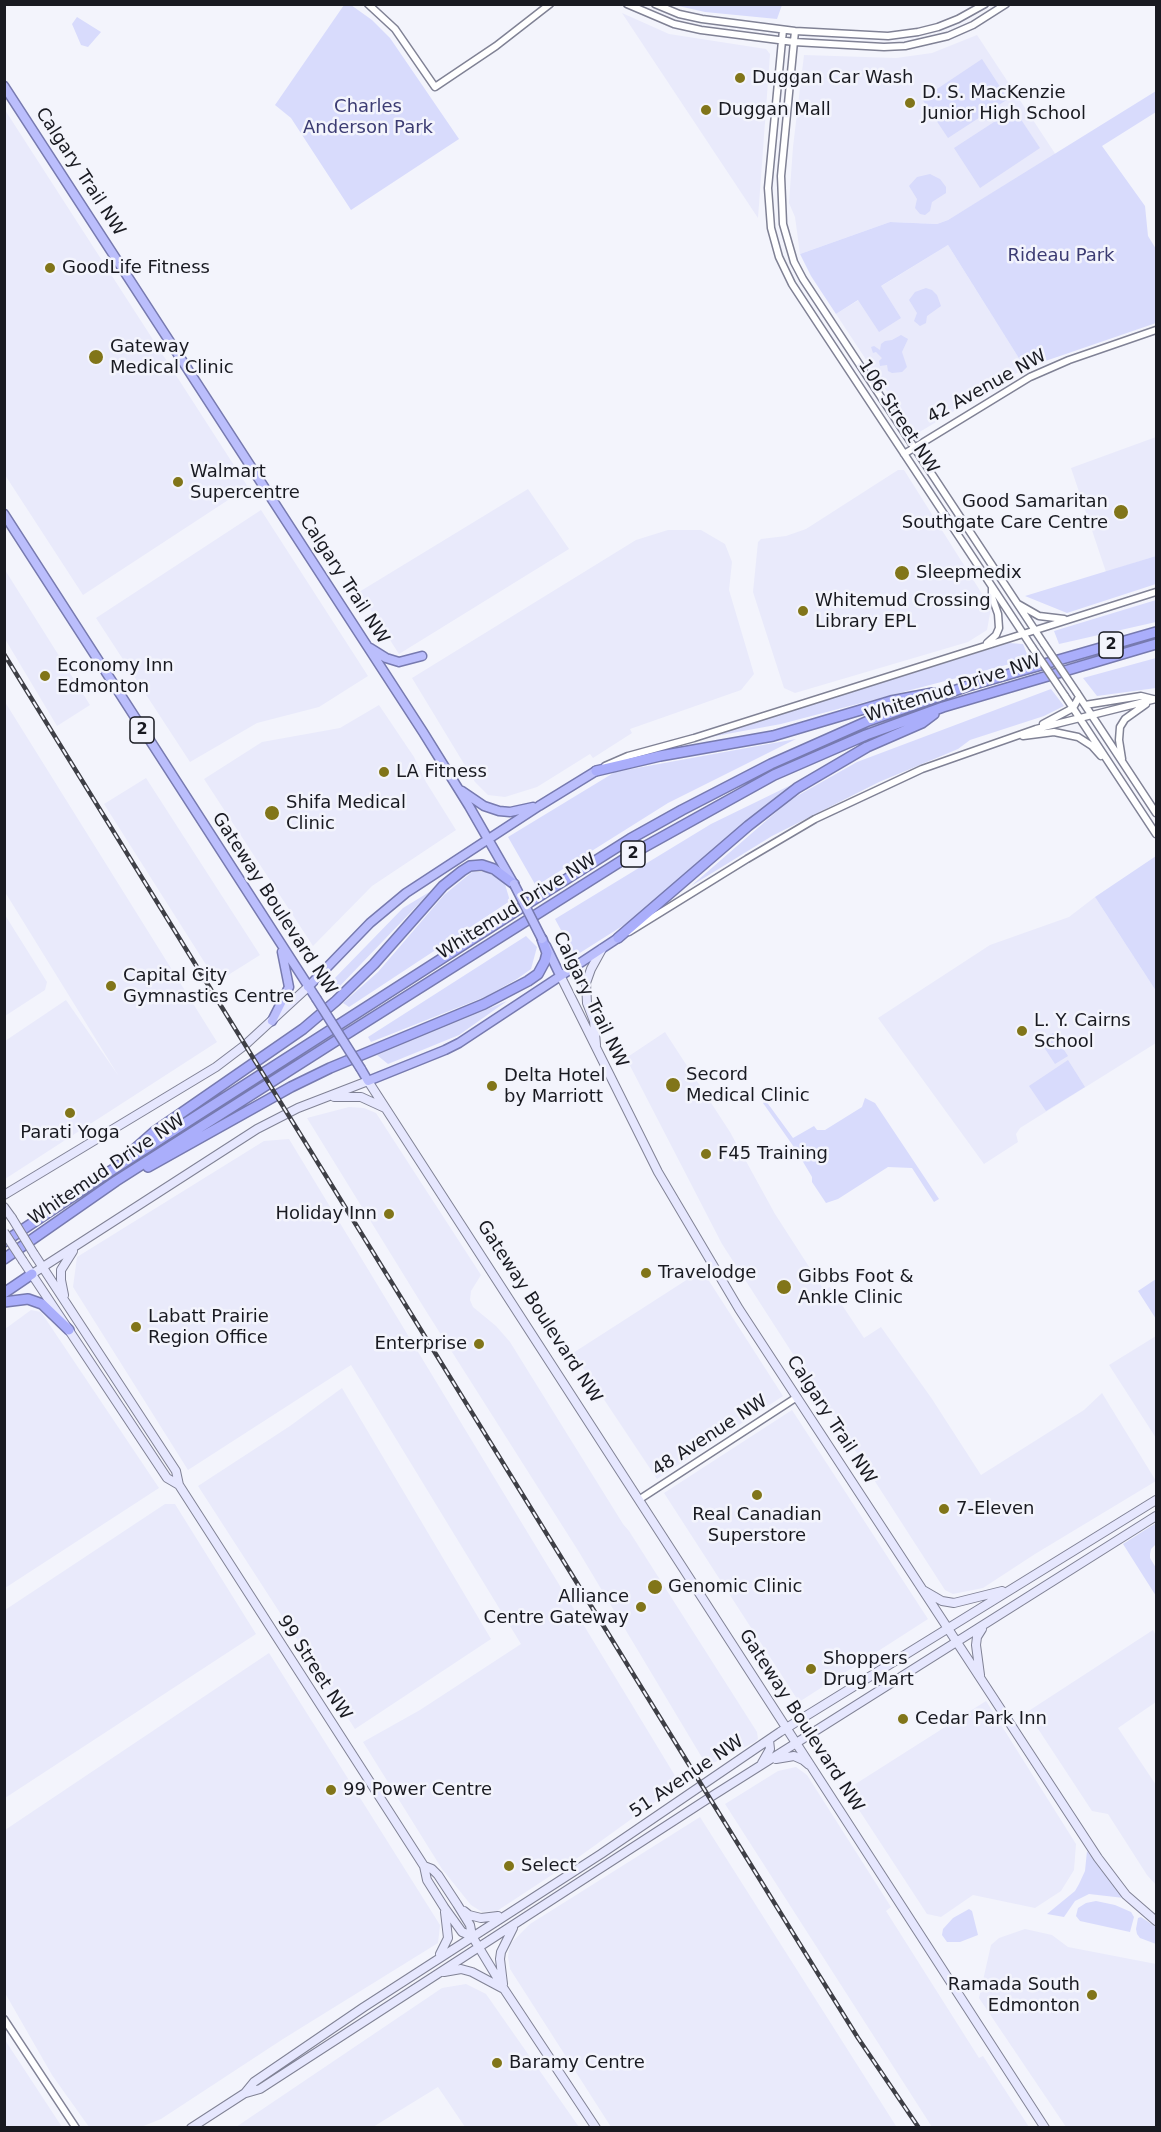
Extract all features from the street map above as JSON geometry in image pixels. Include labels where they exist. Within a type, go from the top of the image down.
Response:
[{"type":"highway","name":"Calgary Trail NW","points":[[4,86],[457,787],[514,884],[560,975]]},
{"type":"highway","name":"Gateway Boulevard NW","points":[[4,514],[368,1081]]},
{"type":"highway","name":"Whitemud Drive NW","points":[[4,1242],[109,1172],[657,823],[771,764],[868,721],[968,686],[1156,632]]},
{"type":"highway","name":"Whitemud Drive NW","points":[[4,1259],[116,1181],[637,851],[774,775],[866,735],[943,707],[1156,644]]},
{"type":"highway","points":[[368,646],[395,661],[406,661],[422,656]]},
{"type":"highway","points":[[308,987],[381,913],[428,878],[596,771],[660,756],[773,736],[891,701],[968,686]]},
{"type":"highway","points":[[368,1081],[459,1043],[618,938],[755,820],[797,788],[867,747],[922,723],[943,707]]},
{"type":"highway","points":[[457,787],[484,806],[500,811],[510,812],[539,806]]},
{"type":"highway","points":[[109,1172],[154,1132],[303,1029],[336,1001],[374,964],[443,886],[462,871],[470,866],[483,865],[494,869],[514,884]]},
{"type":"highway","points":[[116,1181],[161,1161],[291,1087],[330,1068],[484,1004],[514,989],[533,978],[543,965],[547,953],[542,939]]},
{"type":"highway","points":[[272,1021],[289,987],[281,945]]},
{"type":"highway","points":[[4,1293],[32,1274]]},
{"type":"highway","points":[[4,1302],[28,1299],[42,1304],[69,1330]]},
{"type":"main road","points":[[596,1050],[594,1021],[587,1003],[586,983],[602,949]]},
{"type":"main road","name":"Calgary Trail NW","points":[[560,975],[636,1130],[684,1218],[745,1318],[1106,1869],[1126,1895],[1156,1920]]},
{"type":"main road","points":[[4,1195],[190,1084],[242,1048],[308,987]]},
{"type":"main road","points":[[32,1274],[246,1135],[298,1108],[368,1081]]},
{"type":"main road","name":"Gateway Boulevard NW","points":[[368,1081],[1045,2127]]},
{"type":"main road","points":[[298,1108],[323,1099],[355,1096],[388,1110]]},
{"type":"main road","name":"99 Street NW","points":[[4,1208],[176,1471],[179,1485],[424,1866],[427,1880],[444,1907],[462,1932],[472,1936]]},
{"type":"main road","name":"99 Street NW","points":[[4,1232],[167,1478],[179,1485]]},
{"type":"main road","points":[[65,1301],[61,1280],[62,1270],[65,1260],[77,1245]]},
{"type":"main road","name":"51 Avenue NW","points":[[191,2127],[245,2093],[254,2082],[436,1960],[601,1854],[787,1728],[1156,1500]]},
{"type":"main road","name":"51 Avenue NW","points":[[245,2093],[260,2090],[796,1743],[1156,1516]]},
{"type":"main road","points":[[921,1589],[942,1601],[954,1603],[1010,1589]]},
{"type":"main road","points":[[981,1680],[976,1641],[981,1630],[993,1619]]},
{"type":"main road","points":[[759,1767],[770,1749],[769,1740]]},
{"type":"main road","points":[[759,1767],[778,1758],[790,1756],[803,1760],[812,1768]]},
{"type":"main road","name":"99 Street NW","points":[[424,1866],[432,1869],[438,1875],[470,1925],[472,1936],[504,1989],[596,2127]]},
{"type":"main road","points":[[457,1904],[469,1916],[488,1918],[504,1915]]},
{"type":"main road","points":[[436,1960],[444,1950],[448,1938],[444,1907]]},
{"type":"main road","points":[[504,1989],[501,1952],[517,1923]]},
{"type":"main road","points":[[435,1975],[461,1969],[483,1976],[504,1989]]},
{"type":"street","points":[[368,4],[395,29],[435,87],[496,46],[550,4]]},
{"type":"street","points":[[627,4],[648,15],[692,28],[782,41],[857,47],[905,46],[928,42],[964,29],[1006,4]]},
{"type":"street","points":[[655,4],[679,14],[702,19],[783,30],[860,35],[898,35],[928,30],[985,4]]},
{"type":"street","name":"106 Street NW","points":[[783,30],[768,188],[770,218],[776,246],[792,284],[1156,834]]},
{"type":"street","name":"106 Street NW","points":[[795,31],[781,176],[783,224],[790,250],[803,279],[1156,813]]},
{"type":"street","name":"42 Avenue NW","points":[[904,454],[1007,390],[1038,374],[1156,330]]},
{"type":"street","points":[[983,646],[994,638],[999,628],[992,587]]},
{"type":"street","name":"Whitemud Drive NW","points":[[596,771],[622,759],[1156,592]]},
{"type":"street","points":[[1017,603],[1039,616],[1068,619]]},
{"type":"street","points":[[1036,729],[1073,708],[1078,695]]},
{"type":"street","points":[[1079,717],[1086,705],[1140,696],[1155,699]]},
{"type":"street","points":[[618,938],[643,925],[772,844],[841,806],[922,769],[1005,738],[1155,699]]},
{"type":"street","points":[[1122,761],[1119,733],[1122,723],[1129,715],[1155,699]]},
{"type":"street","points":[[1005,738],[1054,732],[1078,737],[1092,746],[1112,767]]},
{"type":"street","name":"48 Avenue NW","points":[[640,1499],[797,1398]]},
{"type":"street","points":[[4,2019],[76,2127]]},
{"type":"shaded area","name":"Duggan Mall","points":[[622,13],[669,34],[766,49],[770,54],[758,218]]},
{"type":"shaded area","name":"D. S. MacKenzie Junior High School","points":[[977,35],[1056,155],[948,220],[937,224],[890,222],[800,254],[795,217],[789,203],[804,55],[896,58],[932,53]]},
{"type":"shaded area","points":[[5,110],[248,487],[83,595],[5,475]]},
{"type":"shaded area","points":[[948,245],[1025,368],[918,433],[913,431],[836,314]]},
{"type":"shaded area","name":"Good Samaritan Southgate Care Centre","points":[[1156,437],[1156,556],[1106,572],[1071,468]]},
{"type":"shaded area","points":[[898,470],[904,470],[991,608],[987,630],[968,642],[795,693],[784,688],[753,592],[758,542],[761,539],[786,536],[806,529]]},
{"type":"shaded area","points":[[528,489],[569,549],[399,654],[359,592]]},
{"type":"shaded area","points":[[261,510],[368,676],[319,707],[257,723],[190,762],[96,618]]},
{"type":"shaded area","points":[[668,530],[701,530],[725,544],[732,562],[729,590],[754,674],[741,690],[630,729],[632,733],[593,758],[590,754],[537,787],[505,797],[488,795],[475,782],[412,678],[636,540]]},
{"type":"shaded area","points":[[5,570],[90,705],[57,726],[5,639]]},
{"type":"shaded area","points":[[5,702],[217,1042],[5,1179],[5,1041],[66,1000],[118,1075],[5,892]]},
{"type":"shaded area","points":[[379,705],[414,757],[426,782],[456,830],[372,886],[313,946],[204,779],[262,742],[340,728]]},
{"type":"shaded area","points":[[146,778],[260,955],[217,982],[104,804]]},
{"type":"shaded area","name":"L. Y. Cairns School","points":[[1095,897],[1156,991],[1156,1043],[1020,1128],[1016,1134],[1018,1142],[984,1164],[878,1018],[990,945],[1069,917]]},
{"type":"shaded area","points":[[5,915],[47,982],[45,990],[5,1016]]},
{"type":"shaded area","points":[[665,1032],[730,1132],[775,1214],[824,1290],[830,1287],[864,1338],[881,1327],[932,1399],[981,1475],[1084,1410],[1102,1393],[1156,1481],[983,1588],[953,1594],[945,1590],[722,1244],[626,1058]]},
{"type":"shaded area","points":[[349,1107],[364,1108],[376,1113],[481,1275],[471,1291],[470,1300],[473,1307],[496,1326],[510,1342],[623,1524],[757,1732],[758,1739],[755,1742],[707,1766],[579,1552],[307,1118]]},
{"type":"shaded area","points":[[289,1139],[680,1784],[576,1859],[497,1911],[482,1912],[471,1905],[442,1869],[363,1742],[420,1710],[521,1644],[351,1365],[188,1470],[73,1287],[77,1257],[264,1141]]},
{"type":"shaded area","points":[[702,1270],[783,1396],[657,1479],[573,1353]]},
{"type":"shaded area","points":[[31,1310],[41,1312],[159,1488],[5,1588],[5,1329]]},
{"type":"shaded area","points":[[1156,1336],[1156,1438],[1109,1365]]},
{"type":"shaded area","points":[[342,1388],[491,1639],[355,1729],[198,1486],[290,1426]]},
{"type":"shaded area","points":[[792,1410],[928,1619],[799,1702],[664,1493]]},
{"type":"shaded area","points":[[165,1504],[175,1504],[256,1634],[5,1798],[5,1610]]},
{"type":"shaded area","points":[[1153,1630],[1156,1636],[1156,1702],[1118,1728],[1156,1785],[1156,1885],[1147,1875],[1108,1814],[1092,1811],[1027,1712]]},
{"type":"shaded area","points":[[269,1653],[440,1925],[438,1943],[283,2039],[161,2119],[141,2127],[89,2127],[52,2075],[5,1993],[5,1830]]},
{"type":"shaded area","points":[[986,1701],[1076,1844],[1074,1870],[1061,1891],[1035,1908],[973,1895],[941,1917],[927,1914],[846,1790]]},
{"type":"shaded area","points":[[796,1767],[807,1775],[891,1907],[886,1911],[979,2058],[983,2056],[1029,2127],[932,2127],[725,1804],[778,1771]]},
{"type":"shaded area","points":[[700,1817],[896,2126],[611,2127],[510,1969],[508,1957],[510,1944],[530,1924]]},
{"type":"shaded area","points":[[1025,1929],[1052,1935],[1068,1947],[1156,1964],[1156,2127],[1066,2127],[979,1998],[991,1945],[999,1938]]},
{"type":"shaded area","points":[[466,1984],[486,1994],[579,2127],[465,2127],[438,2087],[373,2127],[236,2127],[442,1988]]},
{"type":"shaded area","points":[[5,2040],[62,2127],[5,2127]]},
{"type":"green space","points":[[782,4],[777,19],[705,12],[674,5]]},
{"type":"green space","name":"Charles Anderson Park","points":[[344,5],[351,5],[372,20],[390,38],[459,139],[351,210],[291,118],[275,105]]},
{"type":"green space","points":[[77,17],[101,32],[88,47],[81,45],[72,24]]},
{"type":"green space","points":[[982,59],[1008,99],[948,138],[922,99]]},
{"type":"green space","name":"Rideau Park","points":[[1156,91],[1156,112],[1102,146],[1145,206],[1148,236],[1156,249],[1156,323],[1025,368],[948,245],[881,286],[901,318],[879,332],[858,300],[836,314],[811,276],[800,254],[890,222],[937,224],[948,220]]},
{"type":"green space","points":[[1014,109],[1040,148],[980,188],[954,148]]},
{"type":"green space","points":[[930,174],[940,179],[946,187],[946,193],[932,202],[930,211],[925,215],[920,214],[915,208],[917,199],[909,186],[917,177]]},
{"type":"green space","points":[[926,288],[937,295],[941,306],[927,316],[926,323],[920,326],[914,321],[917,313],[909,300],[915,292]]},
{"type":"green space","points":[[901,335],[908,339],[902,352],[907,367],[902,372],[892,373],[888,371],[887,365],[880,366],[879,361],[882,358],[876,352],[873,353],[871,347],[874,346],[880,350],[881,344],[885,341]]},
{"type":"green space","points":[[1156,556],[1156,584],[1067,613],[1025,596]]},
{"type":"green space","points":[[1156,600],[1156,622],[1059,644],[1054,631]]},
{"type":"green space","points":[[1009,643],[1023,644],[1029,659],[781,724],[705,738]]},
{"type":"green space","points":[[1156,658],[1156,688],[1097,696],[1083,678]]},
{"type":"green space","points":[[1051,689],[1064,706],[1044,716],[970,740],[958,749],[879,782],[772,836],[691,886],[790,800],[857,762]]},
{"type":"green space","points":[[796,739],[668,803],[536,886],[508,837],[615,772]]},
{"type":"green space","points":[[791,785],[635,918],[575,956],[555,919],[711,824]]},
{"type":"green space","points":[[1156,856],[1156,991],[1095,897]]},
{"type":"green space","points":[[472,872],[486,872],[504,881],[510,901],[349,1007],[343,1003],[378,972],[444,895]]},
{"type":"green space","points":[[431,891],[338,988],[332,981],[403,908]]},
{"type":"green space","points":[[526,936],[537,947],[531,969],[517,979],[487,996],[371,1042],[368,1037]]},
{"type":"green space","points":[[507,1001],[459,1035],[388,1064],[377,1055]]},
{"type":"green space","points":[[1053,1033],[1068,1056],[1055,1064],[1040,1041]]},
{"type":"green space","points":[[1068,1060],[1085,1087],[1046,1111],[1029,1086]]},
{"type":"green space","points":[[865,1098],[875,1103],[939,1199],[934,1202],[912,1168],[888,1167],[838,1199],[826,1203],[812,1182],[812,1177],[796,1150],[763,1103],[766,1101],[793,1138],[814,1126],[817,1130],[825,1130],[862,1107]]},
{"type":"green space","points":[[1156,1279],[1156,1319],[1138,1291]]},
{"type":"green space","points":[[1156,1523],[1156,1544],[1151,1549],[1150,1558],[1156,1568],[1156,1596],[1123,1544]]},
{"type":"green space","points":[[1087,1851],[1124,1898],[1089,1894],[1075,1901],[1064,1917],[1047,1914],[1075,1891],[1085,1871]]},
{"type":"green space","points":[[1096,1901],[1115,1905],[1131,1912],[1134,1917],[1130,1932],[1080,1921],[1076,1916],[1078,1908]]},
{"type":"green space","points":[[969,1909],[972,1911],[978,1935],[960,1942],[947,1942],[942,1935],[943,1929],[953,1918]]},
{"type":"green space","points":[[1141,1917],[1156,1927],[1156,1944],[1140,1938],[1137,1934],[1138,1918]]},
{"type":"railway","points":[[4,654],[812,1964],[858,2038],[919,2128]]},
{"type":"place","name":"Duggan Car Wash","points":[[740,78]]},
{"type":"place","name":"D. S. MacKenzie Junior High School","points":[[910,103]]},
{"type":"place","name":"Duggan Mall","points":[[706,110]]},
{"type":"place","name":"GoodLife Fitness","points":[[50,268]]},
{"type":"place","name":"Gateway Medical Clinic","points":[[96,357]]},
{"type":"place","name":"Walmart Supercentre","points":[[178,482]]},
{"type":"place","name":"Good Samaritan Southgate Care Centre","points":[[1121,512]]},
{"type":"place","name":"Sleepmedix","points":[[902,573]]},
{"type":"place","name":"Whitemud Crossing Library EPL","points":[[803,611]]},
{"type":"place","name":"Economy Inn Edmonton","points":[[45,676]]},
{"type":"place","name":"LA Fitness","points":[[384,772]]},
{"type":"place","name":"Shifa Medical Clinic","points":[[272,813]]},
{"type":"place","name":"Capital City Gymnastics Centre","points":[[111,986]]},
{"type":"place","name":"L. Y. Cairns School","points":[[1022,1031]]},
{"type":"place","name":"Secord Medical Clinic","points":[[673,1085]]},
{"type":"place","name":"Delta Hotel by Marriott","points":[[492,1086]]},
{"type":"place","name":"Parati Yoga","points":[[70,1113]]},
{"type":"place","name":"F45 Training","points":[[706,1154]]},
{"type":"place","name":"Holiday Inn","points":[[389,1214]]},
{"type":"place","name":"Travelodge","points":[[646,1273]]},
{"type":"place","name":"Gibbs Foot & Ankle Clinic","points":[[784,1287]]},
{"type":"place","name":"Labatt Prairie Region Office","points":[[136,1327]]},
{"type":"place","name":"Enterprise","points":[[479,1344]]},
{"type":"place","name":"Real Canadian Superstore","points":[[757,1495]]},
{"type":"place","name":"7-Eleven","points":[[944,1509]]},
{"type":"place","name":"Genomic Clinic","points":[[655,1587]]},
{"type":"place","name":"Alliance Centre Gateway","points":[[641,1607]]},
{"type":"place","name":"Shoppers Drug Mart","points":[[811,1669]]},
{"type":"place","name":"Cedar Park Inn","points":[[903,1719]]},
{"type":"place","name":"99 Power Centre","points":[[331,1790]]},
{"type":"place","name":"Select","points":[[509,1866]]},
{"type":"place","name":"Ramada South Edmonton","points":[[1092,1995]]},
{"type":"place","name":"Baramy Centre","points":[[497,2063]]}]
